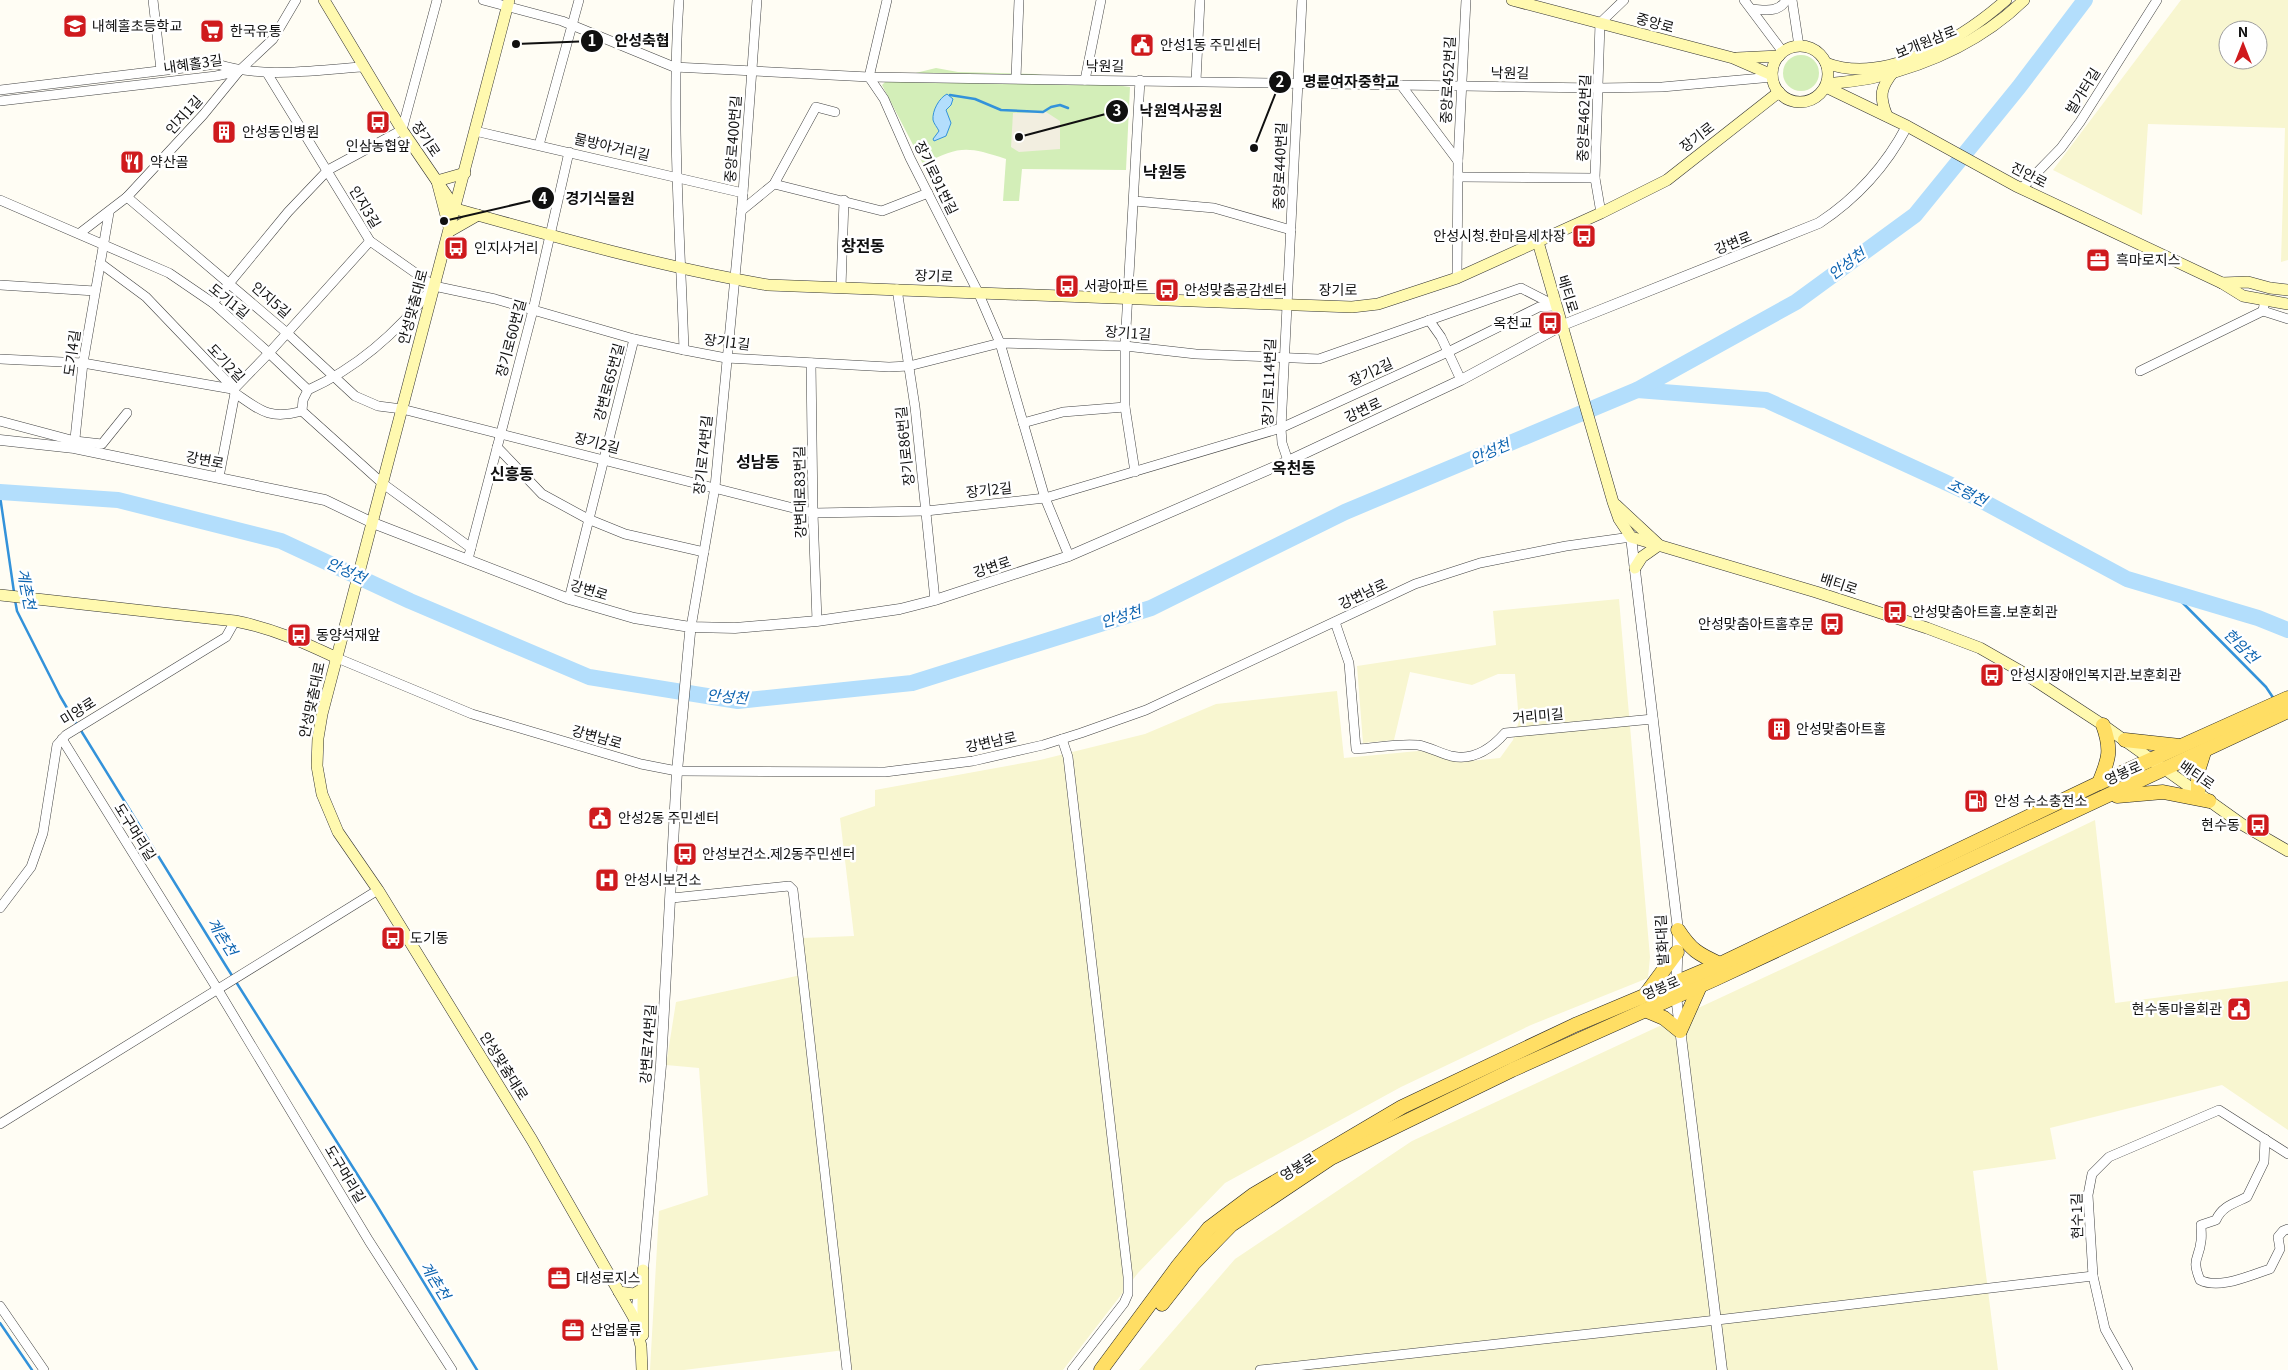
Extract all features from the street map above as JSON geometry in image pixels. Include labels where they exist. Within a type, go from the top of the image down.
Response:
[{"type":"main road","name":"장기로","points":[[324,0],[402,130],[456,209],[549,236],[768,285],[1352,307],[1378,304],[1457,278],[1601,213],[1667,180],[1779,92]]},
{"type":"main road","name":"중앙로","points":[[1512,0],[1733,58],[1772,76]]},
{"type":"main road","name":"보개원삼로","points":[[1826,63],[1839,68],[1890,65],[1929,52],[1963,33],[2006,0]]},
{"type":"main road","name":"보개원삼로","points":[[1826,85],[1872,78],[1955,50],[2013,11],[2024,0]]},
{"type":"main road","name":"안성맞춤대로","points":[[508,3],[456,209],[434,286],[322,714],[316,766],[322,794],[338,832],[378,890],[532,1140],[634,1318],[642,1366]]},
{"type":"main road","points":[[1799,46],[1809,47],[1818,52],[1826,63],[1828,77],[1826,85],[1812,100],[1802,102],[1785,98],[1779,92],[1772,76],[1774,65],[1781,54],[1799,46]]},
{"type":"main road","name":"중앙로","points":[[1733,58],[1781,54]]},
{"type":"main road","points":[[1887,116],[1881,102],[1882,89],[1894,71]]},
{"type":"main road","name":"진안로","points":[[1826,85],[1907,126],[2019,187],[2222,283],[2264,306],[2288,304]]},
{"type":"main road","points":[[465,173],[437,181],[450,231],[478,216]]},
{"type":"main road","name":"배티로","points":[[1538,242],[1613,502],[1623,517],[1631,537],[1862,607],[1980,648],[2022,672],[2126,740],[2164,770],[2243,825],[2288,851]]},
{"type":"main road","name":"진안로","points":[[2222,283],[2248,282],[2270,288],[2288,290]]},
{"type":"main road","points":[[1623,517],[1659,545],[1642,557],[1635,568]]},
{"type":"main road","points":[[0,595],[235,621],[262,626],[338,653]]},
{"type":"main road","name":"영봉로","points":[[1101,1370],[1178,1266],[1210,1228],[1253,1195],[1402,1107],[1575,1025],[1720,964],[2099,783],[2288,698]]},
{"type":"main road","name":"영봉로","points":[[1111,1370],[1194,1263],[1231,1226],[1331,1158],[1433,1107],[1700,986],[2099,799],[2204,752],[2222,741],[2288,711]]},
{"type":"main road","points":[[2099,783],[2109,757],[2108,740],[2103,725]]},
{"type":"main road","points":[[2126,740],[2181,746]]},
{"type":"main road","points":[[2099,799],[2140,792],[2163,792],[2204,798],[2198,771],[2204,752]]},
{"type":"main road","points":[[1678,930],[1688,946],[1696,953],[1720,964]]},
{"type":"main road","points":[[1645,995],[1678,952]]},
{"type":"main road","points":[[1645,1010],[1664,1018],[1680,1031],[1700,986]]},
{"type":"main road","points":[[642,1366],[643,1270]]},
{"type":"main road","points":[[619,1292],[634,1294],[640,1291]]},
{"type":"street","points":[[153,0],[161,70]]},
{"type":"street","name":"인지1길","points":[[80,233],[109,213],[127,197],[203,115],[239,71],[273,39],[296,0]]},
{"type":"street","points":[[212,304],[288,212],[328,170],[402,130],[437,0]]},
{"type":"street","name":"낙원길","points":[[483,0],[508,3],[573,25],[674,67],[752,72],[869,77],[1598,88],[1662,88],[1772,76]]},
{"type":"street","points":[[539,145],[579,0]]},
{"type":"street","name":"장기1길","points":[[679,0],[674,67],[676,176],[684,350]]},
{"type":"street","name":"중앙로400번길","points":[[735,279],[757,0]]},
{"type":"street","points":[[869,77],[887,0]]},
{"type":"street","points":[[1016,78],[1019,0]]},
{"type":"street","points":[[1085,80],[1101,0]]},
{"type":"street","points":[[1196,81],[1200,0]]},
{"type":"street","name":"중앙로440번길","points":[[1288,304],[1302,0]]},
{"type":"street","name":"중앙로452번길","points":[[1457,278],[1458,161],[1466,0]]},
{"type":"street","points":[[1600,23],[1624,0]]},
{"type":"street","points":[[1744,0],[1752,9],[1781,54]]},
{"type":"street","points":[[1752,9],[1775,10],[1782,7],[1786,0]]},
{"type":"street","points":[[1792,0],[1799,46]]},
{"type":"street","name":"벌가터길","points":[[2019,187],[2061,148],[2080,122],[2157,0]]},
{"type":"street","name":"중앙로462번길","points":[[1600,23],[1595,178],[1601,213]]},
{"type":"street","name":"내혜홀3길","points":[[0,90],[217,64],[239,71]]},
{"type":"street","points":[[239,71],[267,73],[363,67]]},
{"type":"street","name":"내혜홀3길","points":[[0,101],[216,76],[239,71]]},
{"type":"street","name":"인지3길","points":[[267,73],[370,241],[434,286]]},
{"type":"street","name":"장기로91번길","points":[[869,77],[884,99],[928,193],[978,292],[1000,343],[1045,498],[1069,556]]},
{"type":"street","points":[[1135,472],[1125,407],[1125,346],[1140,80]]},
{"type":"street","name":"중앙로452번길","points":[[1401,85],[1458,161]]},
{"type":"street","points":[[741,211],[774,184],[816,107],[835,112]]},
{"type":"street","name":"강변로","points":[[0,440],[74,444],[325,500],[372,526],[468,559],[569,599],[634,618],[690,630],[817,622],[900,609],[935,600],[1069,556],[1288,461],[1461,380],[1564,329],[1820,223],[1842,208],[1873,176],[1894,150],[1907,126]]},
{"type":"street","name":"물방아거리길","points":[[475,131],[743,193]]},
{"type":"street","points":[[549,236],[569,152]]},
{"type":"street","points":[[1458,177],[1595,178]]},
{"type":"street","points":[[774,184],[882,211],[928,193]]},
{"type":"street","name":"인지5길","points":[[127,197],[288,333],[355,396],[378,406],[402,409]]},
{"type":"street","name":"도기1길","points":[[0,200],[169,273],[212,304],[270,353],[308,390]]},
{"type":"street","points":[[841,287],[844,200]]},
{"type":"street","points":[[1134,201],[1214,208],[1291,230]]},
{"type":"street","name":"도기4길","points":[[74,444],[83,363],[109,213]]},
{"type":"street","name":"장기로60번길","points":[[468,559],[533,310],[549,236]]},
{"type":"street","points":[[219,477],[234,391],[370,241]]},
{"type":"street","name":"도기2길","points":[[100,263],[146,297],[234,391],[262,412],[287,415],[302,411]]},
{"type":"street","name":"장기로74번길","points":[[690,630],[715,487],[735,279]]},
{"type":"street","points":[[0,285],[96,291]]},
{"type":"street","points":[[434,286],[413,314],[380,346],[334,378],[308,390],[303,400],[302,411],[382,483],[471,548]]},
{"type":"street","name":"장기1길","points":[[434,286],[533,310],[634,339],[726,358],[889,367],[909,366],[1000,343],[1125,346],[1196,354],[1319,359],[1521,288],[1556,306]]},
{"type":"street","name":"장기로86번길","points":[[897,289],[909,366],[935,600]]},
{"type":"street","name":"장기로114번길","points":[[1288,304],[1283,357],[1281,428],[1282,443],[1288,461]]},
{"type":"street","name":"장기2길","points":[[402,409],[715,487],[813,514],[926,511],[1045,498],[1281,428],[1448,352],[1539,307],[1556,306]]},
{"type":"street","points":[[2140,371],[2264,306],[2288,319]]},
{"type":"street","points":[[1430,320],[1461,380]]},
{"type":"street","name":"강변로65번길","points":[[569,599],[634,339]]},
{"type":"street","points":[[0,359],[83,363],[234,391]]},
{"type":"street","name":"강변대로83번길","points":[[811,363],[817,622]]},
{"type":"street","points":[[1023,423],[1063,412],[1125,407]]},
{"type":"street","points":[[0,421],[74,444],[102,444],[128,413]]},
{"type":"street","points":[[496,447],[542,494],[588,519],[626,534],[704,552]]},
{"type":"street","name":"발화대길","points":[[1631,537],[1678,930],[1676,996],[1722,1370]]},
{"type":"street","name":"강변남로","points":[[338,653],[472,714],[641,764],[677,771],[885,772],[973,761],[1062,739],[1146,710],[1415,584],[1480,563],[1566,546],[1631,537]]},
{"type":"street","name":"미양로","points":[[0,908],[31,867],[43,833],[57,745],[64,737],[226,637],[235,621]]},
{"type":"street","name":"거리미길","points":[[1335,622],[1349,663],[1356,749],[1419,745],[1453,756],[1463,757],[1485,751],[1496,744],[1504,733],[1653,719]]},
{"type":"street","name":"강변로74번길","points":[[634,1318],[643,1270],[652,1174],[672,898],[677,771],[690,630]]},
{"type":"street","name":"도구머리길","points":[[64,737],[220,988],[369,1241],[452,1370]]},
{"type":"street","points":[[1062,739],[1068,757],[1128,1277],[1128,1294],[1124,1303],[1072,1370]]},
{"type":"street","points":[[672,898],[789,886],[793,890],[847,1370]]},
{"type":"street","points":[[0,1124],[378,890]]},
{"type":"street","name":"현수1길","points":[[2128,1370],[2105,1329],[2093,1276],[2088,1195],[2092,1174],[2109,1157],[2219,1110],[2288,1154]]},
{"type":"street","points":[[2265,1139],[2264,1162],[2247,1197],[2219,1212],[2216,1220],[2201,1225],[2201,1243],[2195,1268],[2200,1280],[2209,1284],[2240,1278],[2270,1269],[2280,1249],[2278,1237],[2282,1231],[2288,1228]]},
{"type":"street","points":[[1260,1370],[1717,1320],[2093,1276]]},
{"type":"street","points":[[0,1306],[44,1370]]},
{"type":"shaded area","points":[[2181,0],[2288,0],[2288,260],[2281,262],[2285,128],[2148,124],[2142,215],[2053,170]]},
{"type":"shaded area","points":[[1046,112],[1060,121],[1060,149],[1019,152],[1011,147],[1013,113]]},
{"type":"shaded area","points":[[1619,599],[1650,957],[1648,978],[1531,1025],[1401,1087],[1225,1183],[1138,1273],[1063,1370],[846,1370],[845,1350],[684,1370],[650,1370],[659,1211],[708,1195],[699,1068],[666,1065],[676,1002],[801,975],[802,938],[854,936],[840,818],[875,806],[875,790],[1040,760],[1145,734],[1216,704],[1337,691],[1344,758],[1418,751],[1430,752],[1460,762],[1500,758],[1513,740],[1519,721],[1515,674],[1498,674],[1472,685],[1410,672],[1394,740],[1363,743],[1357,666],[1496,645],[1493,611]]},
{"type":"shaded area","points":[[2095,820],[2115,1003],[2288,981],[2288,1130],[2222,1085],[2050,1128],[2056,1159],[1973,1171],[1998,1370],[1139,1370],[1235,1259],[1412,1141],[1836,944]]},
{"type":"green space","points":[[1801,55],[1808,56],[1814,60],[1818,66],[1818,80],[1814,86],[1808,90],[1801,91],[1794,90],[1788,86],[1784,80],[1783,73],[1784,66],[1788,60],[1794,56]]},
{"type":"green space","points":[[936,68],[958,72],[1035,74],[1130,87],[1126,170],[1022,169],[1019,201],[1003,201],[1006,159],[972,150],[963,150],[946,154],[923,164],[882,85],[887,80]]},
{"type":"water","points":[[947,94],[953,99],[951,105],[946,110],[951,123],[946,136],[934,141],[933,139],[939,131],[933,120],[935,109]]},
{"type":"waterway","name":"안성천","points":[[0,492],[118,500],[281,541],[410,601],[589,677],[738,701],[912,683],[1151,608],[1345,512],[1637,390],[1796,302],[1915,215],[2019,87],[2085,0]]},
{"type":"waterway","points":[[950,95],[975,99],[1001,110],[1043,112],[1051,107],[1060,105],[1068,108]]},
{"type":"waterway","name":"조령천","points":[[1637,390],[1766,400],[1960,489],[2127,579],[2258,618],[2288,630]]},
{"type":"waterway","name":"계촌천","points":[[0,496],[14,592]]},
{"type":"waterway","name":"현암천","points":[[2173,593],[2266,687],[2274,699]]},
{"type":"waterway","name":"계촌천","points":[[15,600],[17,611],[60,696],[77,725]]},
{"type":"waterway","name":"계촌천","points":[[80,729],[376,1204],[477,1370]]},
{"type":"waterway","points":[[0,1323],[32,1370]]},
{"type":"place","name":"내혜홀초등학교","points":[[75,26]]},
{"type":"place","name":"한국유통","points":[[212,31]]},
{"type":"place","name":"안성축협","points":[[516,44]]},
{"type":"place","name":"안성1동 주민센터","points":[[1142,45]]},
{"type":"place","name":"인삼농협앞","points":[[378,122]]},
{"type":"place","name":"안성동인병원","points":[[224,132]]},
{"type":"place","name":"낙원역사공원","points":[[1019,137]]},
{"type":"place","name":"명륜여자중학교","points":[[1254,148]]},
{"type":"place","name":"약산골","points":[[132,162]]},
{"type":"place","name":"경기식물원","points":[[444,221]]},
{"type":"place","name":"안성시청.한마음세차장","points":[[1584,236]]},
{"type":"place","name":"인지사거리","points":[[456,248]]},
{"type":"place","name":"흑마로지스","points":[[2098,260]]},
{"type":"place","name":"서광아파트","points":[[1067,286]]},
{"type":"place","name":"안성맞춤공감센터","points":[[1167,290]]},
{"type":"place","name":"옥천교","points":[[1550,323]]},
{"type":"place","name":"안성맞춤아트홀.보훈회관","points":[[1895,612]]},
{"type":"place","name":"안성맞춤아트홀후문","points":[[1832,624]]},
{"type":"place","name":"동양석재앞","points":[[299,635]]},
{"type":"place","name":"안성시장애인복지관.보훈회관","points":[[1992,675]]},
{"type":"place","name":"안성맞춤아트홀","points":[[1779,729]]},
{"type":"place","name":"안성 수소충전소","points":[[1976,801]]},
{"type":"place","name":"안성2동 주민센터","points":[[600,818]]},
{"type":"place","name":"현수동","points":[[2258,825]]},
{"type":"place","name":"안성보건소.제2동주민센터","points":[[685,854]]},
{"type":"place","name":"안성시보건소","points":[[607,880]]},
{"type":"place","name":"도기동","points":[[393,938]]},
{"type":"place","name":"현수동마을회관","points":[[2239,1009]]},
{"type":"place","name":"대성로지스","points":[[559,1278]]},
{"type":"place","name":"산업물류","points":[[573,1330]]},
{"type":"district","name":"낙원동","points":[[1165,172]]},
{"type":"district","name":"창전동","points":[[863,246]]},
{"type":"district","name":"성남동","points":[[758,462]]},
{"type":"district","name":"옥천동","points":[[1294,468]]},
{"type":"district","name":"신흥동","points":[[512,474]]}]
